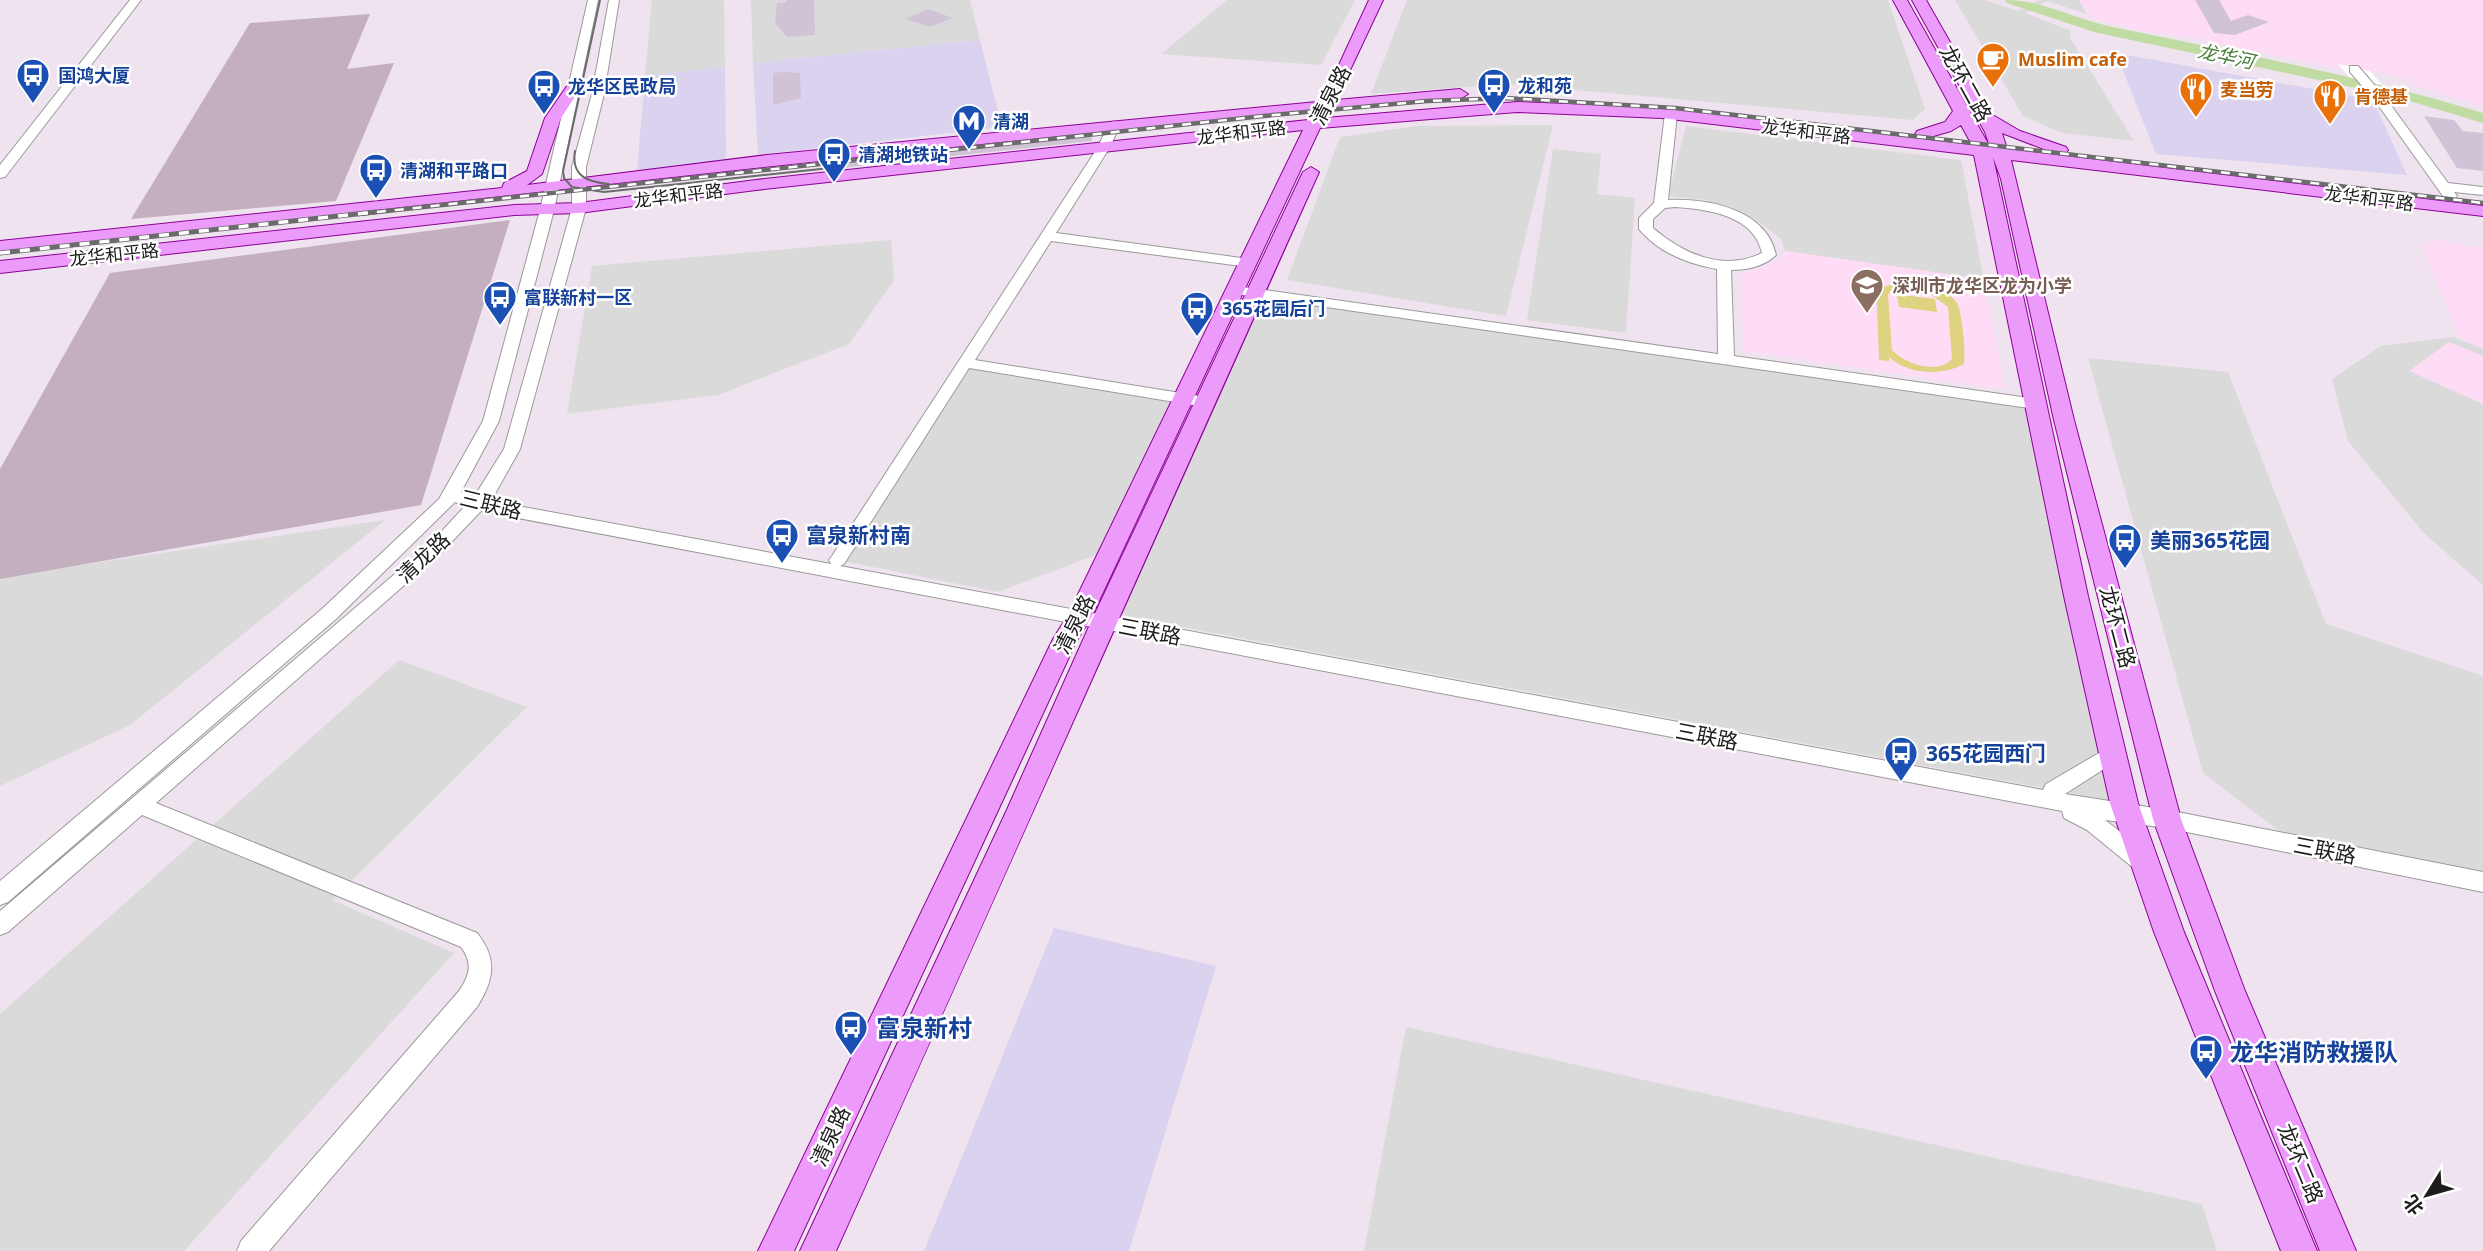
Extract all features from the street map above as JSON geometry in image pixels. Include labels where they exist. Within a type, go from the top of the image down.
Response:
[{"type":"main road","name":"清泉路","points":[[818,1251],[1014,826],[1093,616],[1328,113],[1333,94],[1376,0]]},
{"type":"main road","name":"清泉路","points":[[1246,291],[1249,263],[1386,0]]},
{"type":"main road","name":"龙环二路","points":[[1900,0],[1928,56],[1961,112],[1990,148]]},
{"type":"main road","name":"龙环二路","points":[[1919,0],[1985,117],[1990,148],[2064,420],[2167,819],[2230,992],[2338,1251]]},
{"type":"main road","points":[[443,199],[505,188],[530,178],[538,167],[553,118],[572,89]]},
{"type":"main road","name":"龙华和平路","points":[[1499,92],[1627,98],[1923,134],[1990,148],[2447,191],[2483,200]]},
{"type":"main road","name":"龙华和平路","points":[[0,267],[500,212],[579,208],[769,183],[1104,148],[1476,93]]},
{"type":"main road","name":"龙华和平路","points":[[0,246],[1114,125],[1328,113],[1517,107],[1619,109],[1942,148],[1990,148]]},
{"type":"main road","points":[[1923,134],[1949,127],[1960,118],[1961,112]]},
{"type":"main road","points":[[1985,117],[2054,155]]},
{"type":"main road","points":[[1942,148],[1998,176],[2054,155]]},
{"type":"main road","name":"龙华和平路","points":[[2054,155],[2483,211]]},
{"type":"main road","name":"龙环二路","points":[[1998,176],[2035,404],[2111,754],[2126,809],[2169,932],[2299,1251]]},
{"type":"main road","name":"清泉路","points":[[776,1251],[1065,639],[1093,616]]},
{"type":"street","points":[[0,159],[127,0]]},
{"type":"street","points":[[0,174],[136,0]]},
{"type":"street","name":"清龙路","points":[[0,895],[330,614],[446,503],[491,421],[547,210],[550,186],[593,0]]},
{"type":"street","name":"清龙路","points":[[0,925],[436,548],[481,499],[513,450],[579,208],[577,182],[598,94],[614,0]]},
{"type":"street","points":[[2355,71],[2380,99],[2447,191],[2483,191]]},
{"type":"street","points":[[1661,204],[1671,114]]},
{"type":"street","points":[[838,560],[1104,148],[1114,125]]},
{"type":"street","points":[[1661,204],[1701,204],[1748,222],[1764,235],[1770,244],[1769,255],[1745,265],[1724,265],[1682,255],[1646,229],[1646,218],[1661,204]]},
{"type":"street","points":[[1047,236],[1249,263]]},
{"type":"street","points":[[1724,265],[1727,359]]},
{"type":"street","points":[[1246,291],[2035,404]]},
{"type":"street","points":[[965,363],[1194,400]]},
{"type":"street","name":"三联路","points":[[450,495],[838,560],[1093,616]]},
{"type":"street","name":"三联路","points":[[481,499],[2126,809],[2483,882]]},
{"type":"street","points":[[2111,754],[2050,795],[2095,824],[2146,865]]},
{"type":"street","points":[[139,805],[469,940],[484,965],[480,982],[468,999],[251,1251]]},
{"type":"shaded area","points":[[652,0],[724,0],[725,67],[645,76]]},
{"type":"shaded area","points":[[751,0],[970,0],[980,40],[753,63]]},
{"type":"shaded area","points":[[1227,0],[1355,0],[1321,65],[1161,54]]},
{"type":"shaded area","points":[[1407,0],[1888,0],[1925,109],[1913,120],[1508,84],[1371,94]]},
{"type":"shaded area","points":[[1955,0],[1985,0],[2018,11],[2040,0],[2079,0],[2087,14],[2047,1],[2025,13],[2071,31],[2070,38],[2134,141],[2062,133],[2023,116]]},
{"type":"shaded area","points":[[2079,0],[2483,0],[2483,107],[2409,84],[2412,80],[2340,64],[2343,70],[2204,40],[2136,30],[2095,19],[2087,14]]},
{"type":"shaded area","points":[[370,14],[347,69],[394,63],[336,201],[131,219],[250,23]]},
{"type":"shaded area","points":[[980,40],[1002,127],[758,155],[753,63]]},
{"type":"shaded area","points":[[2116,53],[2373,100],[2407,175],[2156,154]]},
{"type":"shaded area","points":[[725,67],[726,159],[637,170],[645,76]]},
{"type":"shaded area","points":[[1553,125],[1506,316],[1287,280],[1340,137],[1418,126]]},
{"type":"shaded area","points":[[1686,126],[1961,160],[1984,280],[1785,251],[1781,239],[1762,224],[1736,210],[1706,200],[1668,196]]},
{"type":"shaded area","name":"龙和苑","points":[[1553,149],[1601,154],[1597,194],[1635,198],[1626,333],[1527,320]]},
{"type":"shaded area","points":[[510,220],[421,505],[0,579],[0,469],[110,273]]},
{"type":"shaded area","points":[[2434,239],[2483,248],[2483,348],[2460,338],[2421,246]]},
{"type":"shaded area","name":"富联新村一区","points":[[891,240],[894,280],[849,344],[718,395],[567,414],[592,266]]},
{"type":"shaded area","name":"深圳市龙华区龙为小学","points":[[1785,251],[1984,279],[2006,390],[1744,351],[1740,274],[1777,260]]},
{"type":"shaded area","points":[[1876,283],[1884,284],[1885,287],[1902,283],[1923,284],[1943,291],[1957,303],[1963,333],[1964,364],[1946,370],[1925,372],[1906,367],[1889,357],[1889,361],[1879,360]],"holes":[[[1903,288],[1929,293],[1948,307],[1952,359],[1946,364],[1930,367],[1905,360],[1892,350],[1888,295],[1891,291]]]},
{"type":"shaded area","points":[[1256,291],[2035,404],[2124,803],[1107,613]]},
{"type":"shaded area","points":[[1897,294],[1935,299],[1937,312],[1899,307]]},
{"type":"shaded area","points":[[2453,337],[2483,349],[2483,585],[2424,533],[2348,441],[2332,379],[2381,346]]},
{"type":"shaded area","points":[[2449,342],[2483,356],[2483,404],[2409,371]]},
{"type":"shaded area","points":[[2088,358],[2228,372],[2326,624],[2483,676],[2483,882],[2297,845],[2203,773]]},
{"type":"shaded area","points":[[965,363],[1184,399],[1111,549],[998,592],[838,560]]},
{"type":"shaded area","points":[[385,520],[130,725],[0,786],[0,577]]},
{"type":"shaded area","points":[[399,660],[527,707],[332,900],[454,953],[184,1251],[0,1251],[0,1014]]},
{"type":"shaded area","points":[[1054,928],[1216,966],[1129,1251],[924,1251]]},
{"type":"shaded area","points":[[1406,1027],[2202,1204],[2217,1251],[1364,1251]]},
{"type":"pier","points":[[2338,64],[2370,71],[2398,103],[2364,95]]},
{"type":"building","points":[[787,0],[814,0],[815,35],[787,37],[775,23],[777,3]]},
{"type":"building","points":[[2195,0],[2219,0],[2231,21],[2248,15],[2269,22],[2235,35],[2214,33]]},
{"type":"building","points":[[929,9],[952,18],[930,27],[905,19]]},
{"type":"building","points":[[773,73],[800,73],[801,98],[773,105]]},
{"type":"building","points":[[2424,116],[2454,120],[2463,131],[2483,133],[2483,171],[2457,168]]},
{"type":"building","points":[[1091,136],[1092,141],[841,168],[841,161]]},
{"type":"waterway","name":"龙华河","points":[[2012,0],[2099,29],[2397,92],[2483,118]]},
{"type":"tram line","points":[[600,0],[563,171],[564,178],[572,187],[604,192],[830,168]]},
{"type":"tram line","points":[[575,151],[574,160],[582,176],[594,182],[609,184]]},
{"type":"railway","points":[[359,214],[1263,116],[1427,101],[1506,98],[1675,108],[2483,203]]},
{"type":"railway","points":[[0,253],[375,212]]},
{"type":"place","name":"Muslim cafe","points":[[1993,89]]},
{"type":"place","name":"国鸿大厦","points":[[33,105]]},
{"type":"place","name":"龙和苑","points":[[1494,115]]},
{"type":"place","name":"龙华区民政局","points":[[544,116]]},
{"type":"place","name":"麦当劳","points":[[2196,119]]},
{"type":"place","name":"肯德基","points":[[2330,126]]},
{"type":"place","name":"清湖","points":[[969,151]]},
{"type":"place","name":"清湖地铁站","points":[[834,184]]},
{"type":"place","name":"清湖和平路口","points":[[376,200]]},
{"type":"place","name":"深圳市龙华区龙为小学","points":[[1867,315]]},
{"type":"place","name":"富联新村一区","points":[[500,327]]},
{"type":"place","name":"365花园后门","points":[[1197,338]]},
{"type":"place","name":"富泉新村南","points":[[782,565]]},
{"type":"place","name":"美丽365花园","points":[[2125,570]]},
{"type":"place","name":"365花园西门","points":[[1901,783]]},
{"type":"place","name":"富泉新村","points":[[851,1057]]},
{"type":"place","name":"龙华消防救援队","points":[[2206,1081]]}]
